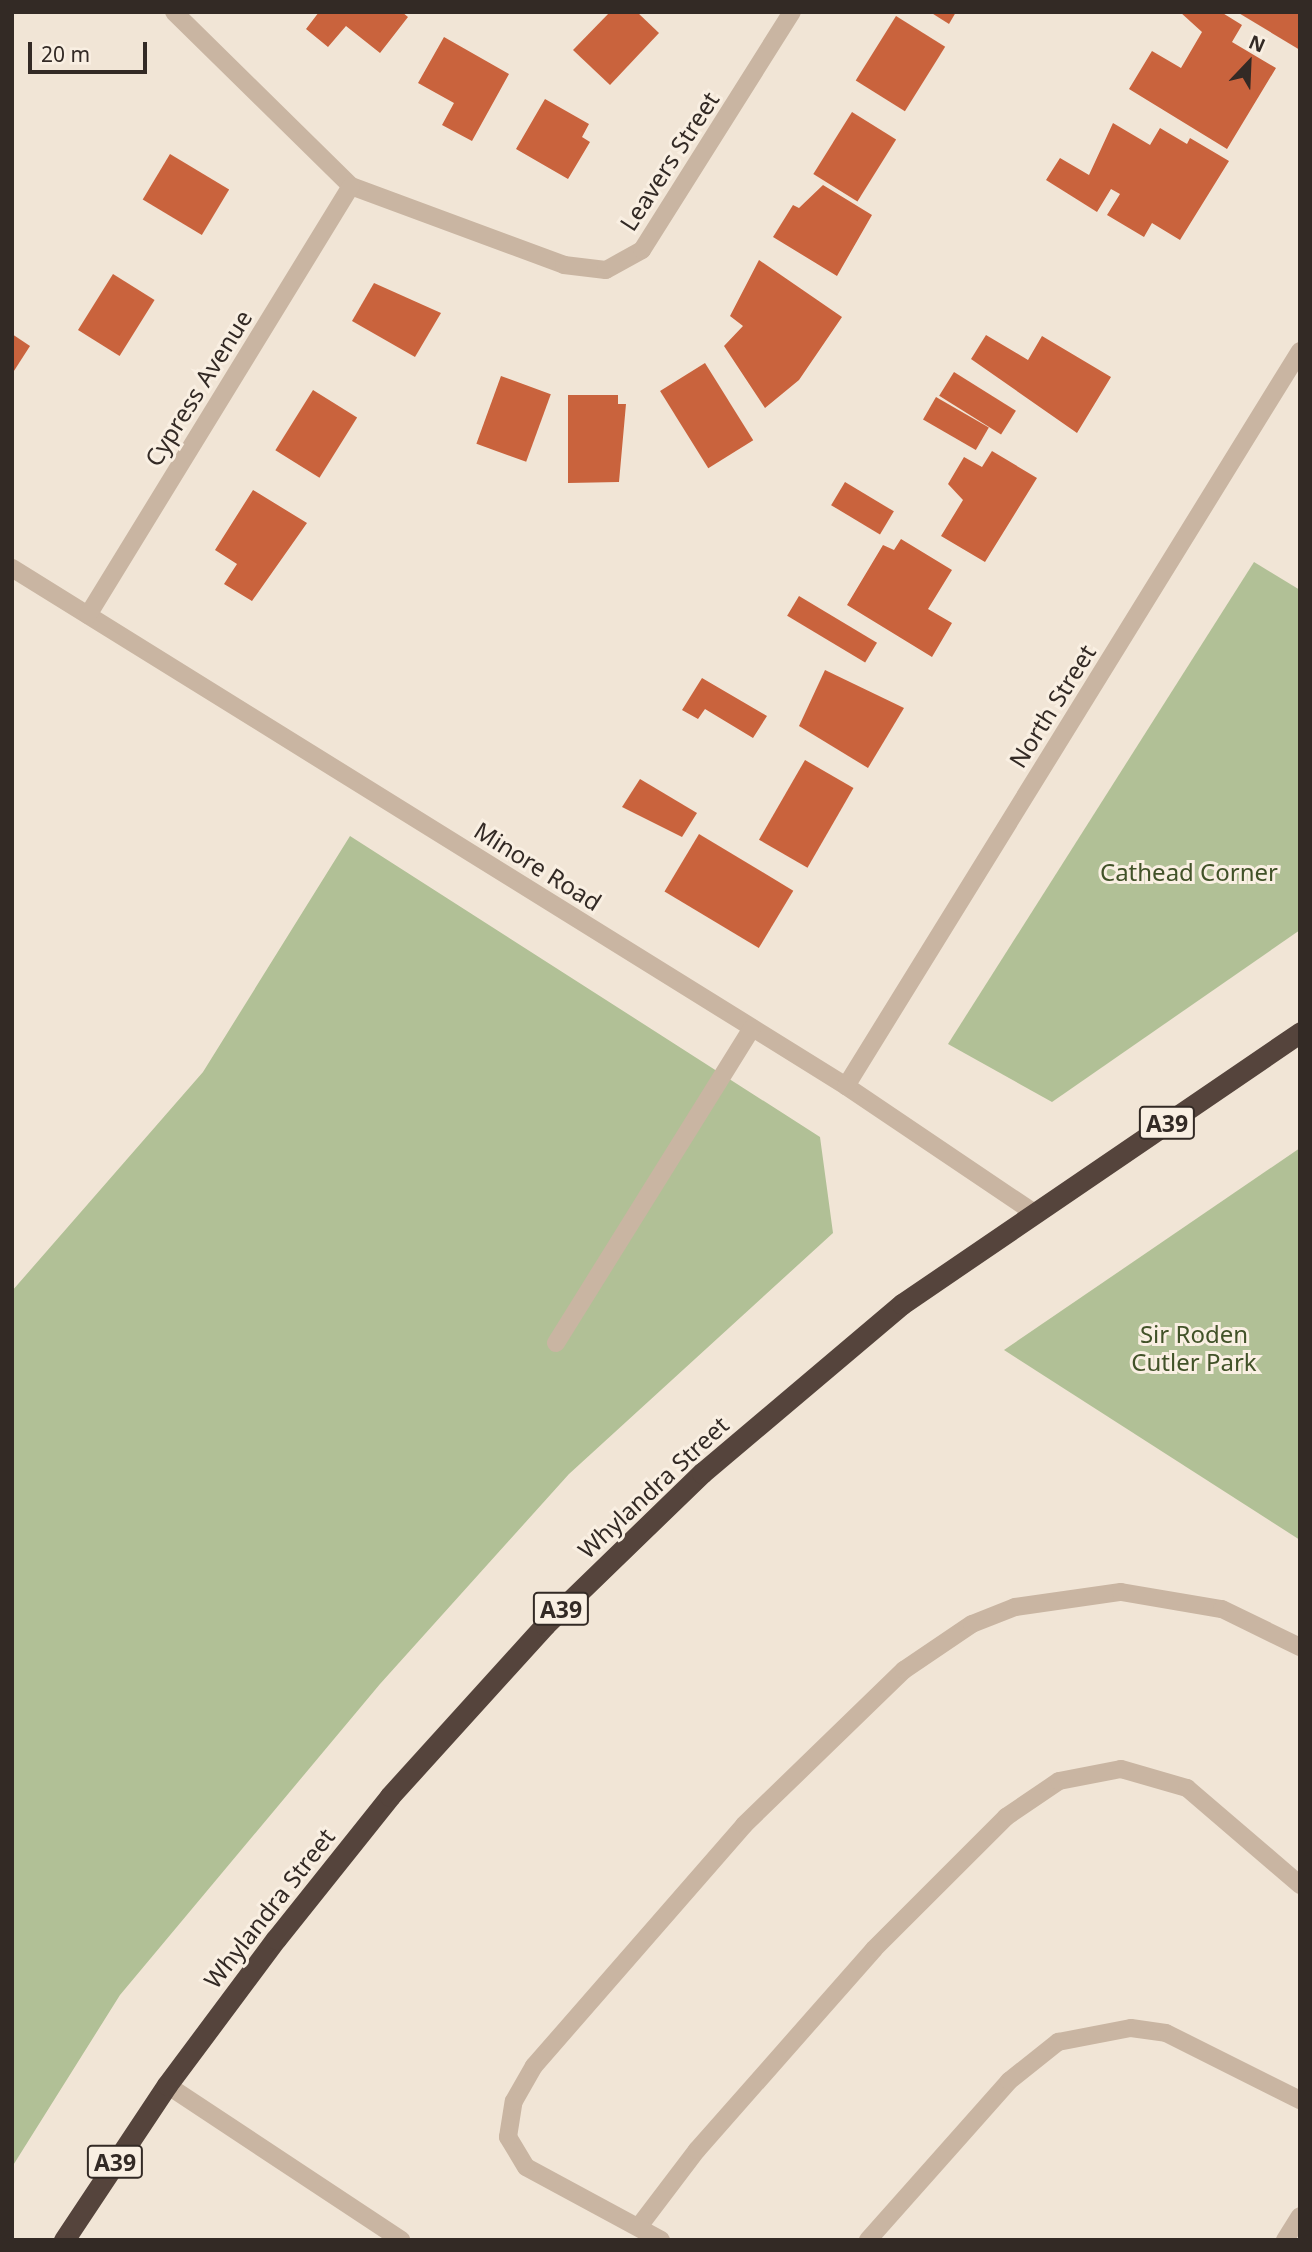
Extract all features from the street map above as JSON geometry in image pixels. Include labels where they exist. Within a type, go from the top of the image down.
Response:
[{"type":"highway","name":"Whylandra Street","points":[[64,2240],[167,2085],[390,1796],[545,1625],[712,1464],[902,1304],[1033,1212],[1300,1033]]},
{"type":"street","points":[[173,12],[351,186]]},
{"type":"street","name":"Leavers Street","points":[[351,186],[564,265],[606,270],[623,265],[658,227],[792,12]]},
{"type":"street","name":"Cypress Avenue","points":[[88,615],[351,186]]},
{"type":"street","name":"North Street","points":[[846,1086],[1300,351]]},
{"type":"street","name":"Minore Road","points":[[12,568],[846,1086],[1033,1212]]},
{"type":"street","points":[[556,1343],[751,1028]]},
{"type":"street","points":[[661,2240],[640,2225],[526,2167],[512,2151],[509,2121],[522,2084],[744,1825],[904,1670],[972,1624],[1015,1607],[1121,1591],[1222,1609],[1300,1647]]},
{"type":"street","points":[[640,2225],[696,2150],[874,1950],[1006,1817],[1059,1781],[1121,1769],[1186,1788],[1300,1885]]},
{"type":"street","points":[[868,2240],[1009,2081],[1058,2042],[1131,2028],[1166,2033],[1300,2100]]},
{"type":"street","points":[[167,2085],[379,2234],[401,2240]]},
{"type":"street","points":[[1286,2240],[1300,2216]]},
{"type":"green space","name":"Cathead Corner","points":[[1254,562],[1300,590],[1300,930],[1052,1102],[948,1044]]},
{"type":"green space","points":[[350,836],[820,1137],[833,1233],[569,1474],[380,1684],[120,1995],[12,2167],[12,1291],[203,1072]]},
{"type":"green space","name":"Sir Roden Cutler Park","points":[[1300,1148],[1300,1540],[1004,1350]]},
{"type":"building","points":[[319,12],[402,12],[408,17],[380,53],[346,26],[328,47],[306,29]]},
{"type":"building","points":[[610,12],[637,12],[659,33],[610,85],[573,50]]},
{"type":"building","points":[[930,12],[956,12],[949,24]]},
{"type":"building","points":[[1180,12],[1221,12],[1242,25],[1232,42],[1276,68],[1227,149],[1129,89],[1152,51],[1181,68],[1202,32]]},
{"type":"building","points":[[1237,12],[1300,12],[1300,50]]},
{"type":"building","points":[[896,16],[945,47],[905,111],[856,80]]},
{"type":"building","points":[[444,37],[509,74],[472,141],[442,125],[454,103],[418,83]]},
{"type":"building","points":[[545,99],[589,124],[582,137],[590,142],[568,179],[516,149]]},
{"type":"building","points":[[852,112],[896,140],[857,201],[813,174]]},
{"type":"building","points":[[1113,123],[1150,145],[1160,128],[1187,144],[1190,138],[1229,161],[1180,240],[1152,223],[1144,237],[1107,215],[1120,194],[1111,189],[1097,212],[1046,180],[1060,158],[1089,175]]},
{"type":"building","points":[[170,154],[229,190],[202,235],[143,199]]},
{"type":"building","points":[[823,185],[872,215],[837,276],[773,237],[793,205],[799,208]]},
{"type":"building","points":[[759,260],[842,317],[799,380],[765,408],[724,346],[743,326],[730,316]]},
{"type":"building","points":[[113,274],[155,300],[120,356],[78,330]]},
{"type":"building","points":[[374,283],[441,313],[415,357],[352,321]]},
{"type":"building","points":[[12,334],[30,346],[12,374]]},
{"type":"building","points":[[986,335],[1028,360],[1042,336],[1111,377],[1077,433],[971,359]]},
{"type":"building","points":[[705,363],[753,440],[708,468],[660,391]]},
{"type":"building","points":[[954,372],[1016,411],[1001,434],[939,396]]},
{"type":"building","points":[[501,376],[551,394],[526,462],[476,444]]},
{"type":"building","points":[[313,390],[357,418],[319,478],[275,450]]},
{"type":"building","points":[[568,395],[618,395],[618,404],[626,404],[619,482],[568,483]]},
{"type":"building","points":[[936,397],[989,428],[976,450],[923,420]]},
{"type":"building","points":[[992,451],[1037,478],[985,562],[941,536],[963,500],[948,484],[964,457],[982,467]]},
{"type":"building","points":[[845,482],[894,511],[880,535],[831,505]]},
{"type":"building","points":[[253,490],[307,523],[252,601],[224,584],[237,564],[215,550]]},
{"type":"building","points":[[901,539],[952,570],[928,609],[952,623],[932,657],[847,605],[883,545],[894,550]]},
{"type":"building","points":[[799,596],[877,643],[865,663],[787,616]]},
{"type":"building","points":[[825,670],[904,708],[868,768],[799,726]]},
{"type":"building","points":[[702,678],[767,716],[753,738],[705,709],[698,719],[682,710]]},
{"type":"building","points":[[805,760],[853,788],[807,868],[759,840]]},
{"type":"building","points":[[640,779],[697,813],[682,837],[622,807]]},
{"type":"building","points":[[699,834],[793,891],[759,948],[664,891]]}]
